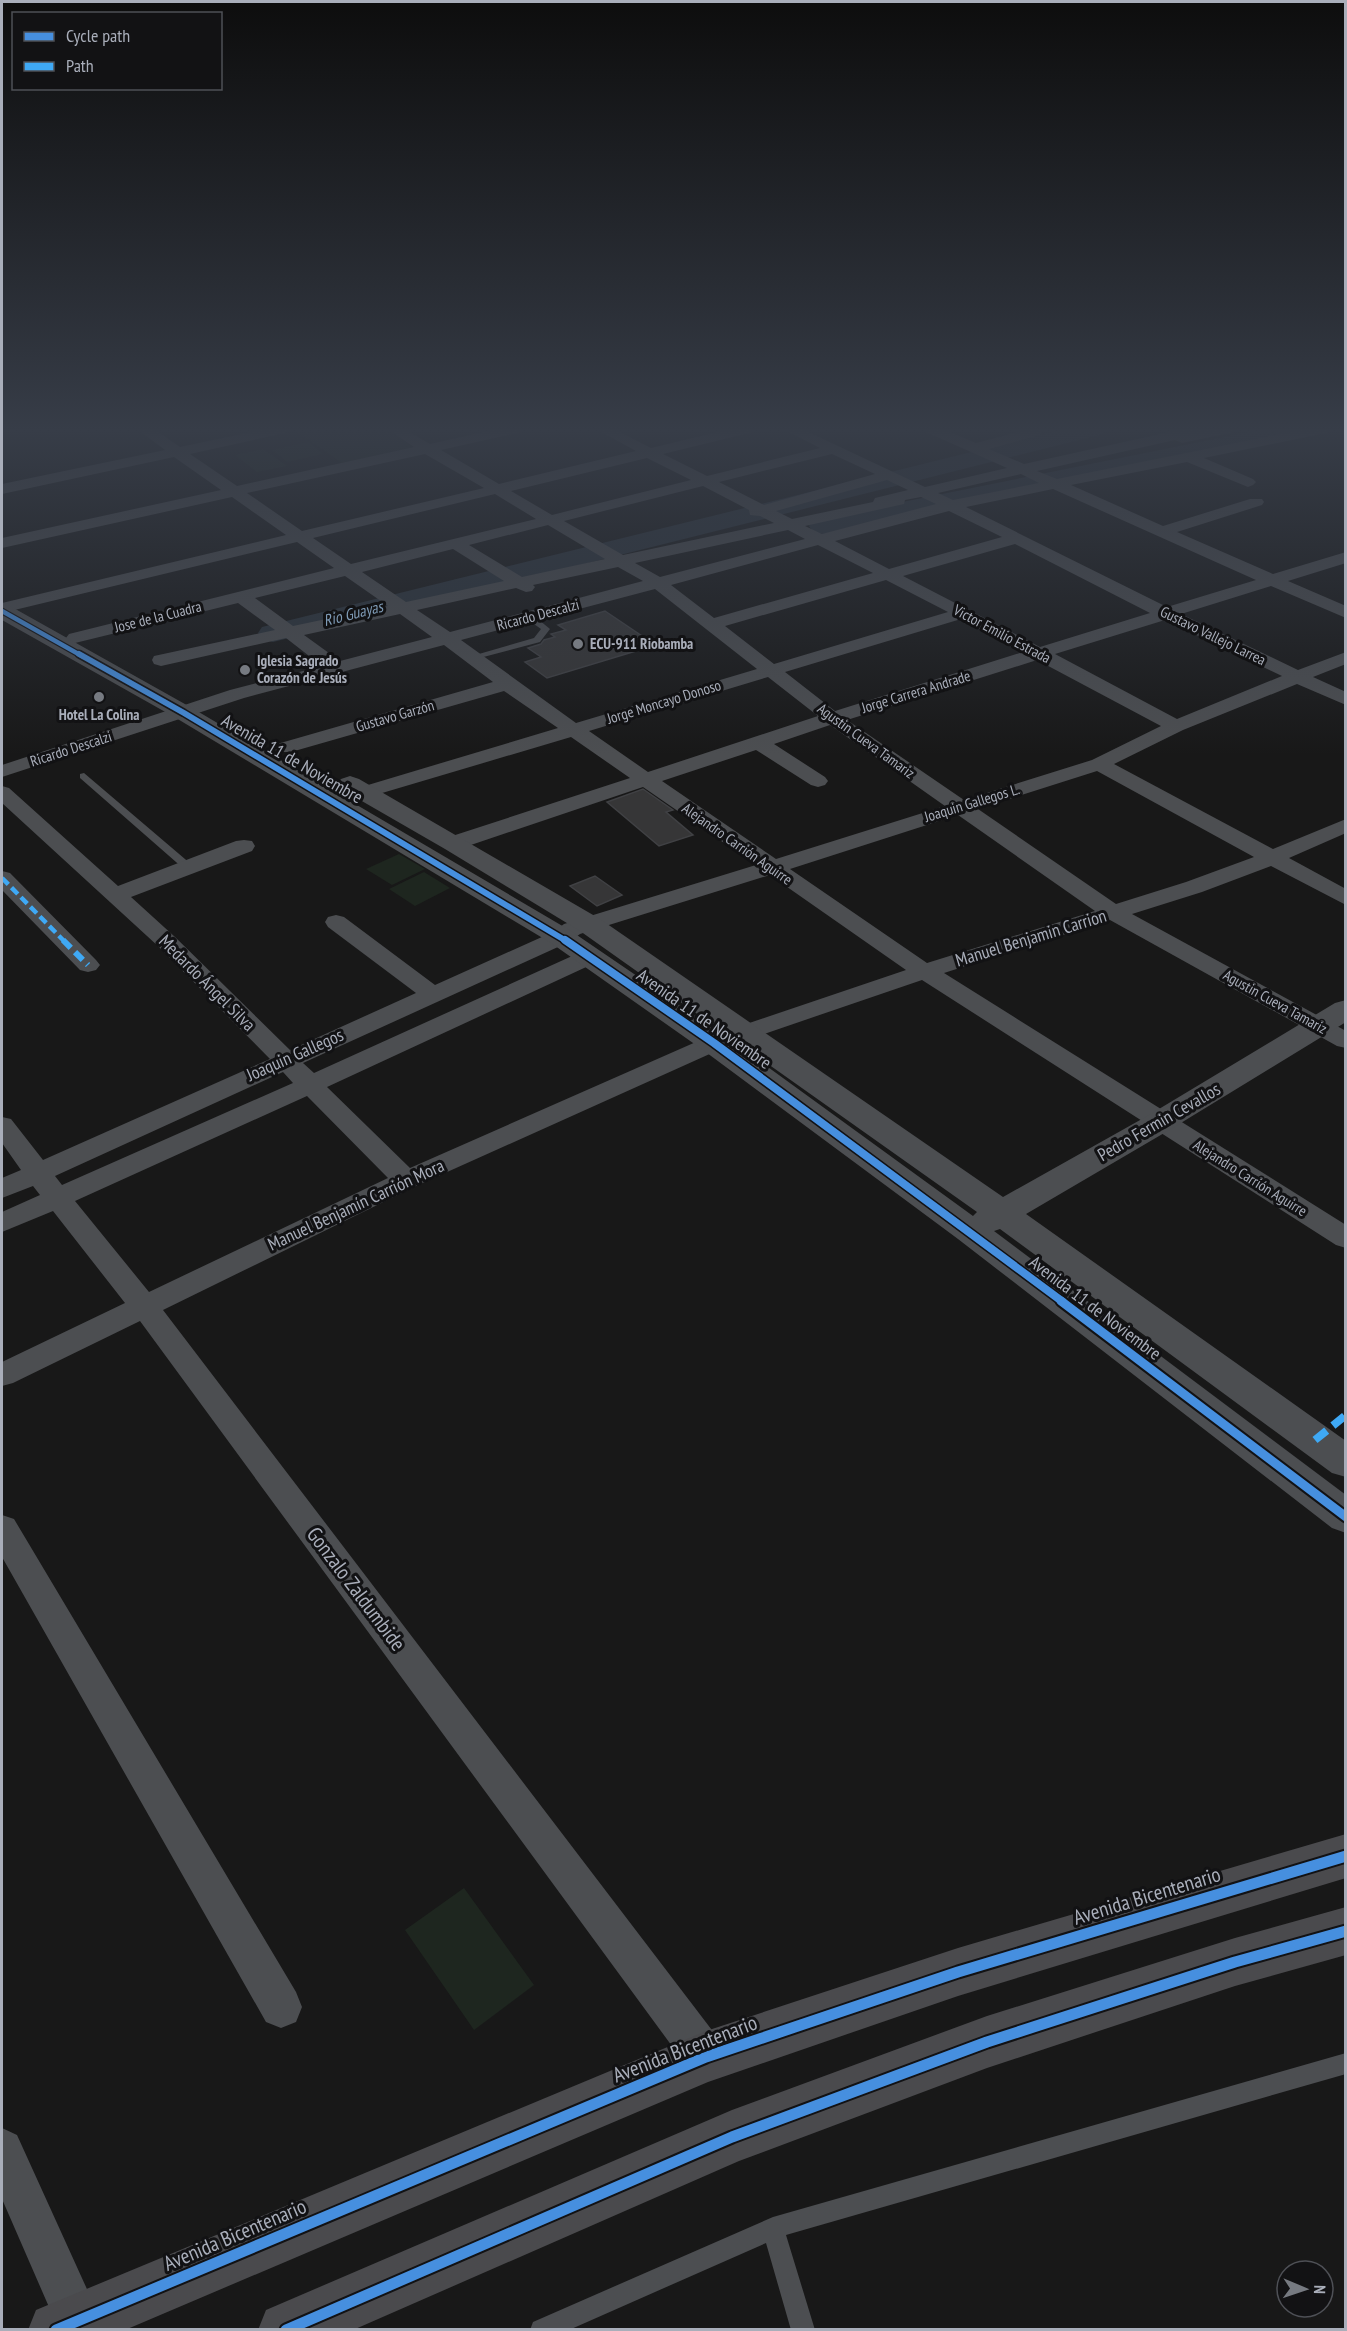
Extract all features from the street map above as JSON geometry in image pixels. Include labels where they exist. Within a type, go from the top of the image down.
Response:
[{"type":"main road","name":"Avenida Bicentenario","points":[[67,2325],[706,2057],[958,1972],[1346,1856]]},
{"type":"main road","points":[[286,2330],[743,2132],[987,2042],[1235,1962],[1346,1931]]},
{"type":"street","points":[[2,543],[26,538]]},
{"type":"street","points":[[4,605],[290,538]]},
{"type":"street","name":"Alejandro Carrión Aguirre","points":[[301,538],[770,867],[925,971],[1346,1238]]},
{"type":"street","name":"Jose de la Cuadra","points":[[75,638],[482,538]]},
{"type":"street","name":"Agustin Cueva Tamariz","points":[[582,538],[658,583],[832,718],[1112,912],[1332,1034]]},
{"type":"street","points":[[603,550],[653,538]]},
{"type":"street","points":[[714,538],[166,659],[727,538]]},
{"type":"street","name":"Ricardo Descalzi","points":[[2,771],[237,694],[825,538]]},
{"type":"street","points":[[712,624],[1017,538]]},
{"type":"street","name":"Gustavo Vallejo Larrea","points":[[1017,538],[1166,614],[1346,699]]},
{"type":"street","points":[[1173,538],[1346,613]]},
{"type":"street","name":"Victor Emilio Estrada","points":[[820,539],[1176,726]]},
{"type":"street","points":[[456,544],[562,608]]},
{"type":"street","name":"Jorge Carrera Andrade","points":[[454,843],[832,718],[1346,557]]},
{"type":"street","points":[[242,597],[337,668]]},
{"type":"street","name":"Avenida 11 de Noviembre","points":[[4,605],[75,638],[196,709],[561,937],[714,1043],[970,1231],[1346,1517]]},
{"type":"street","name":"Avenida 11 de Noviembre","points":[[4,605],[196,709],[284,748],[325,770],[454,843],[590,925],[1002,1213],[1346,1462]]},
{"type":"street","name":"Jorge Moncayo Donoso","points":[[365,792],[963,613]]},
{"type":"street","name":"Joaquin Gallegos L.","points":[[590,925],[1098,764],[1176,726],[1346,657]]},
{"type":"street","name":"Gustavo Garzón","points":[[284,748],[507,684]]},
{"type":"street","points":[[759,743],[818,781]]},
{"type":"street","points":[[1098,764],[1346,898]]},
{"type":"street","name":"Medardo Ángel Silva","points":[[2,792],[167,942],[406,1180]]},
{"type":"street","name":"Manuel Benjamin Carrion","points":[[714,1043],[925,971],[1194,887],[1346,825]]},
{"type":"street","points":[[115,895],[244,846]]},
{"type":"street","points":[[2,878],[88,965]]},
{"type":"street","points":[[336,922],[433,995]]},
{"type":"street","name":"Joaquin Gallegos","points":[[2,1189],[47,1185],[285,1060],[561,937],[579,926],[590,925]]},
{"type":"street","points":[[2,1222],[47,1185],[310,1085],[589,957]]},
{"type":"street","name":"Pedro Fermin Cevallos","points":[[970,1231],[1160,1122],[1332,1034],[1346,1009]]},
{"type":"street","name":"Manuel Benjamín Carrión Mora","points":[[2,1375],[406,1180],[714,1043]]},
{"type":"street","name":"Gonzalo Zaldumbide","points":[[2,1125],[47,1185],[145,1306],[706,2057]]},
{"type":"street","points":[[1279,1467],[1315,1440]]},
{"type":"street","points":[[2,1528],[281,2007]]},
{"type":"street","points":[[2,2150],[67,2325]]},
{"type":"lane","points":[[475,658],[537,640],[546,629],[530,617]]},
{"type":"lane","points":[[84,776],[188,867]]},
{"type":"lane","points":[[541,2330],[772,2228],[1346,2063]]},
{"type":"lane","points":[[772,2228],[803,2330]]},
{"type":"shaded area","points":[[399,854],[425,869],[392,885],[366,869]]},
{"type":"shaded area","points":[[424,872],[450,888],[415,906],[389,889]]},
{"type":"shaded area","points":[[464,1888],[534,1985],[474,2030],[405,1930]]},
{"type":"building","name":"ECU-911 Riobamba","points":[[605,611],[642,636],[622,642],[636,651],[547,678],[525,662],[541,657],[528,648],[555,637],[551,634],[566,630],[558,625]]},
{"type":"building","points":[[643,789],[673,810],[666,812],[693,835],[659,846],[607,802]]},
{"type":"building","points":[[595,876],[622,895],[597,906],[570,886]]},
{"type":"waterway","name":"Rio Guayas","points":[[273,633],[656,538]]},
{"type":"marked path","points":[[2,878],[88,965]]},
{"type":"marked path","points":[[1315,1440],[1346,1415]]},
{"type":"cycle path","points":[[2,611],[184,713],[561,937],[714,1043],[970,1231],[1346,1517]]},
{"type":"cycle path","points":[[56,2330],[706,2057],[958,1972],[1346,1856]]},
{"type":"cycle path","points":[[286,2330],[732,2137],[987,2042],[1235,1962],[1346,1931]]},
{"type":"place","name":"ECU-911 Riobamba","points":[[578,644]]},
{"type":"place","name":"Iglesia Sagrado Corazón de Jesús","points":[[245,670]]},
{"type":"place","name":"Hotel La Colina","points":[[99,697]]}]
